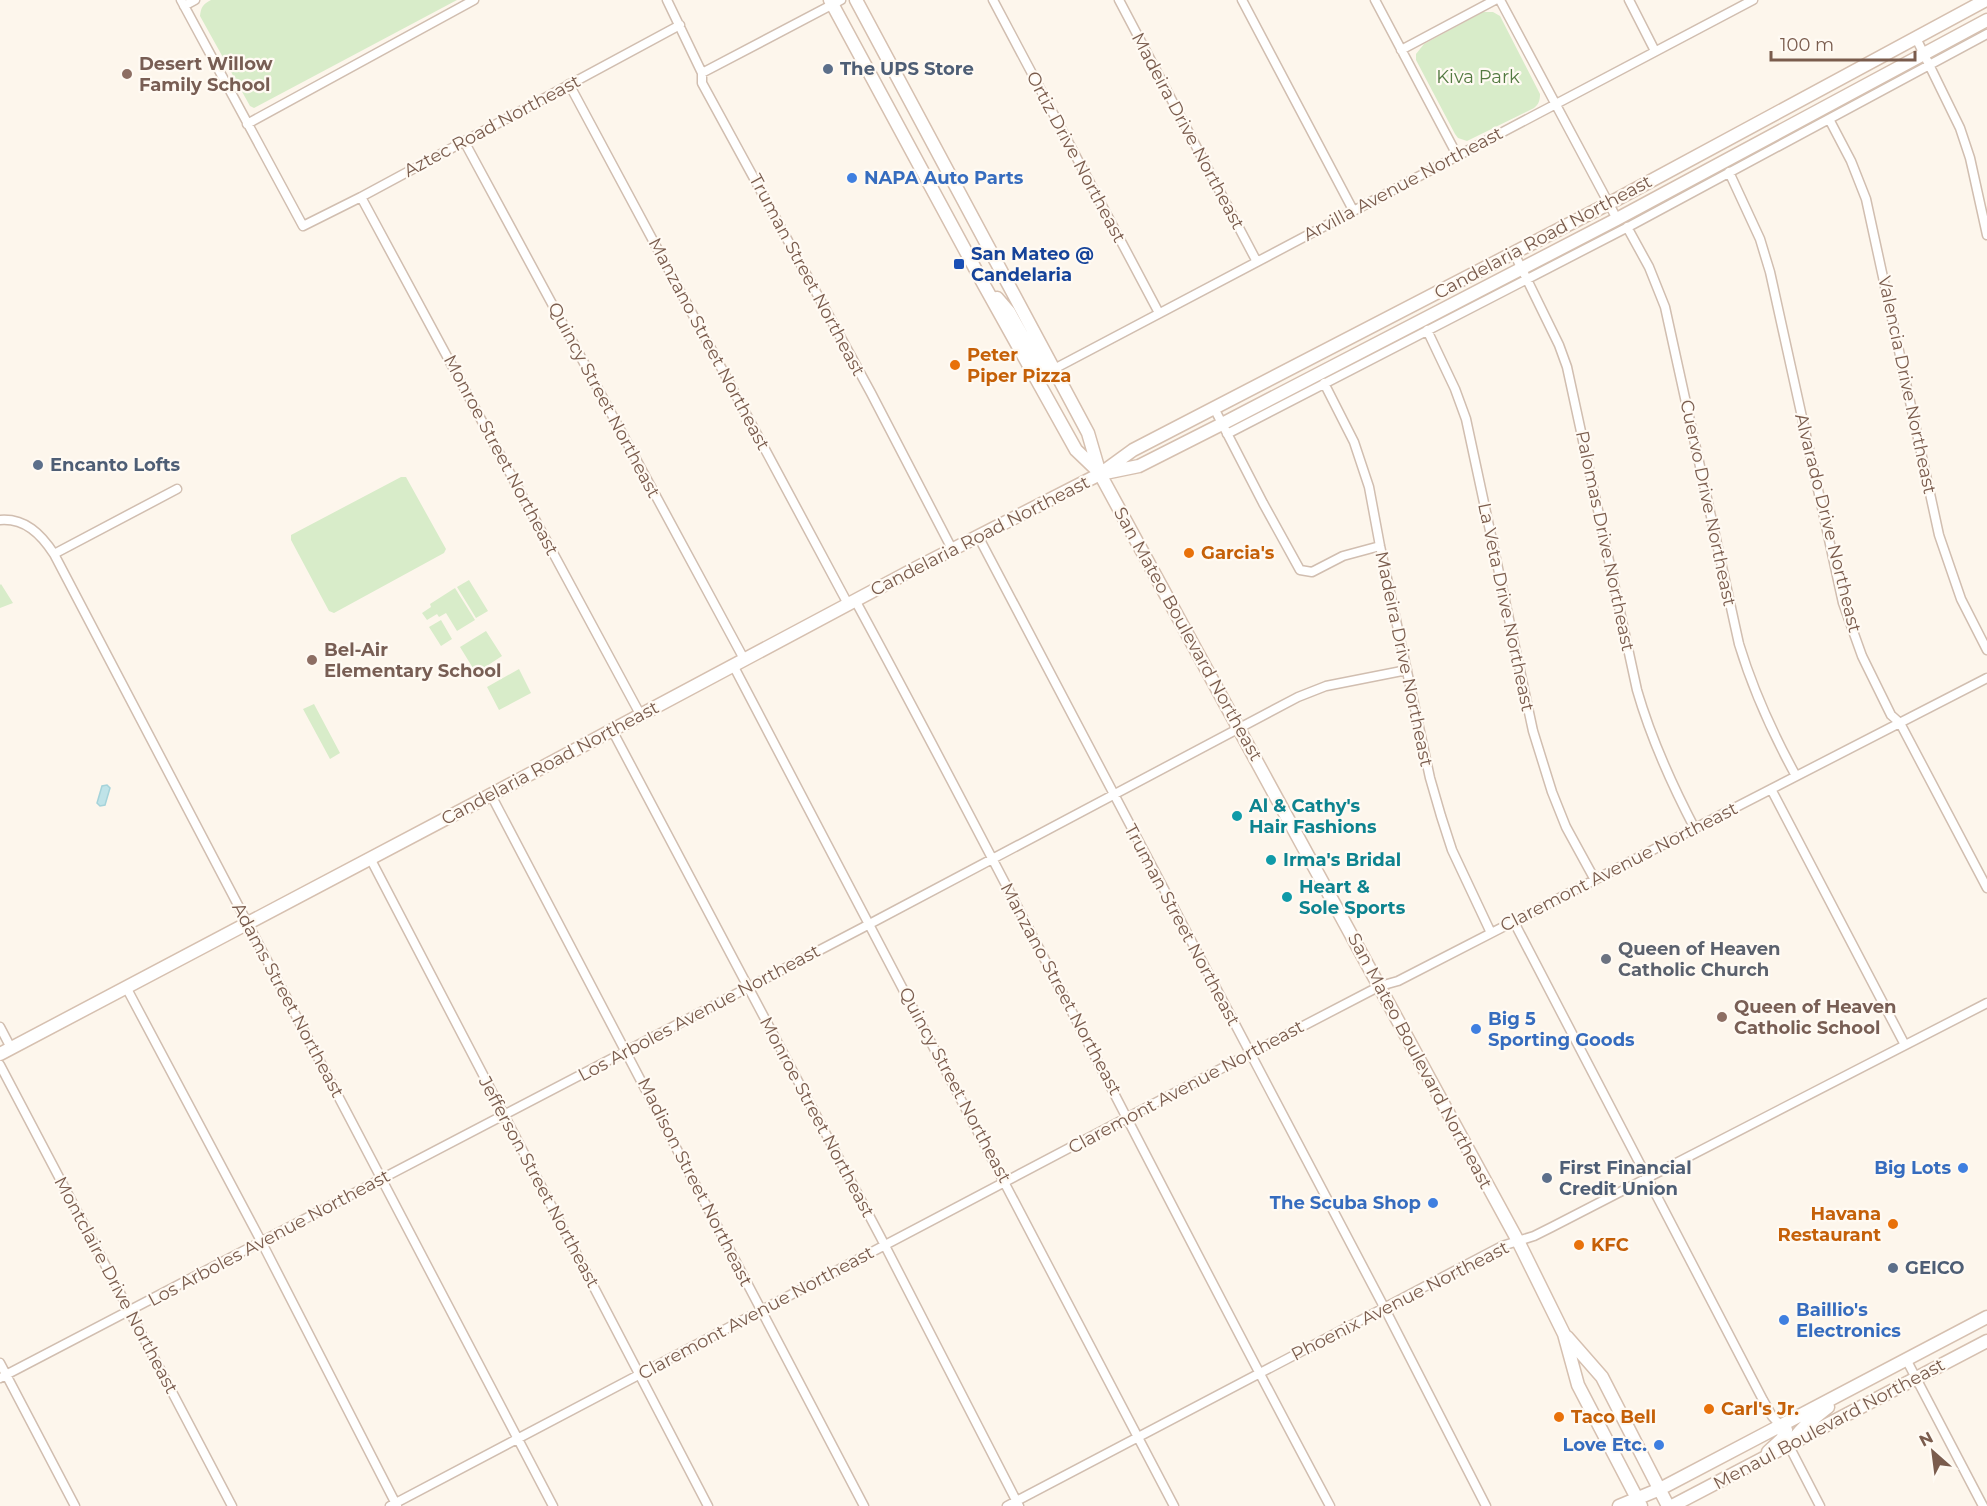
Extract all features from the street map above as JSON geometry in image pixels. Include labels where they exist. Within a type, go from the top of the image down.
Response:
[{"type":"main road","name":"San Mateo Boulevard Northeast","points":[[856,0],[1088,433],[1100,474],[1518,1241],[1564,1334],[1578,1385],[1639,1502]]},
{"type":"main road","name":"Candelaria Road Northeast","points":[[5,1051],[952,549],[1100,474],[1134,450],[1608,204],[1986,0]]},
{"type":"main road","name":"San Mateo Boulevard Northeast","points":[[835,2],[984,285],[1076,450],[1100,474]]},
{"type":"main road","name":"Candelaria Road Northeast","points":[[1100,474],[1139,466],[1224,429],[1622,223],[1927,59],[1987,20]]},
{"type":"main road","points":[[984,285],[1009,312],[1037,363],[1046,369],[1054,369]]},
{"type":"main road","name":"Menaul Boulevard Northeast","points":[[1619,1506],[1639,1502],[1987,1317]]},
{"type":"main road","name":"San Mateo Boulevard Northeast","points":[[1564,1334],[1602,1377],[1670,1506]]},
{"type":"main road","name":"Menaul Boulevard Northeast","points":[[1670,1506],[1987,1341]]},
{"type":"main road","points":[[1789,1446],[1797,1432],[1844,1392]]},
{"type":"main road","points":[[1753,1464],[1785,1435],[1786,1430],[1781,1426]]},
{"type":"street","points":[[195,0],[182,3],[247,124],[474,0]]},
{"type":"street","name":"Truman Street Northeast","points":[[667,0],[702,74],[702,83],[865,382],[952,549]]},
{"type":"street","name":"Ortiz Drive Northeast","points":[[993,0],[1159,313]]},
{"type":"street","name":"Madeira Drive Northeast","points":[[1119,0],[1257,262]]},
{"type":"street","points":[[1242,0],[1353,210]]},
{"type":"street","points":[[1375,0],[1457,155]]},
{"type":"street","points":[[1401,50],[1497,0]]},
{"type":"street","name":"Cuervo Drive Northeast","points":[[1497,0],[1608,204],[1650,267],[1665,307],[1739,644],[1764,712],[1796,776]]},
{"type":"street","points":[[1629,0],[1655,51]]},
{"type":"street","name":"Arvilla Avenue Northeast","points":[[1054,369],[1753,0]]},
{"type":"street","points":[[702,74],[835,2]]},
{"type":"street","name":"Aztec Road Northeast","points":[[247,124],[303,226],[680,25]]},
{"type":"street","points":[[1622,223],[1729,172],[1829,119],[1927,59],[1987,34]]},
{"type":"street","points":[[1916,38],[1963,135],[1987,235]]},
{"type":"street","name":"Manzano Street Northeast","points":[[569,84],[992,858],[1330,1506]]},
{"type":"street","name":"Valencia Drive Northeast","points":[[1829,119],[1855,170],[1866,199],[1943,548],[1961,599],[1987,650]]},
{"type":"street","name":"Quincy Street Northeast","points":[[464,141],[738,662],[870,923],[1174,1506]]},
{"type":"street","name":"Alvarado Drive Northeast","points":[[1729,172],[1753,222],[1768,263],[1830,549],[1851,627],[1872,677],[1892,715],[1900,723],[1987,888]]},
{"type":"street","name":"Monroe Street Northeast","points":[[361,197],[640,714]]},
{"type":"street","name":"Palomas Drive Northeast","points":[[1514,253],[1559,345],[1567,367],[1626,644],[1644,712],[1673,788],[1695,829]]},
{"type":"street","points":[[1224,429],[1324,383],[1427,330],[1525,274]]},
{"type":"street","name":"La Veta Drive Northeast","points":[[1427,330],[1455,388],[1466,419],[1540,756],[1566,827],[1594,880]]},
{"type":"street","name":"Madeira Drive Northeast","points":[[1324,383],[1345,422],[1369,487],[1430,778],[1441,816],[1452,850],[1491,933]]},
{"type":"street","points":[[1214,408],[1300,570],[1312,572],[1343,556],[1380,546]]},
{"type":"street","points":[[54,554],[177,489]]},
{"type":"street","name":"Adams Street Northeast","points":[[0,520],[14,520],[25,524],[46,541],[54,554],[553,1506]]},
{"type":"street","name":"Truman Street Northeast","points":[[978,536],[1384,1307],[1486,1506]]},
{"type":"street","name":"Los Arboles Avenue Northeast","points":[[3,1377],[1311,690],[1407,670]]},
{"type":"street","name":"Claremont Avenue Northeast","points":[[394,1505],[1380,986],[1398,981],[1987,678]]},
{"type":"street","name":"Monroe Street Northeast","points":[[612,730],[1018,1503]]},
{"type":"street","points":[[1771,789],[1905,1046]]},
{"type":"street","name":"Madison Street Northeast","points":[[491,795],[864,1506]]},
{"type":"street","name":"Jefferson Street Northeast","points":[[370,858],[708,1506]]},
{"type":"street","points":[[1514,922],[1768,1408],[1781,1426]]},
{"type":"street","points":[[126,987],[261,1241],[394,1505]]},
{"type":"street","name":"Phoenix Avenue Northeast","points":[[1007,1506],[1018,1503],[1138,1437],[1502,1246],[1534,1236],[1987,1003]]},
{"type":"street","points":[[0,1027],[5,1051]]},
{"type":"street","name":"Montclaire Drive Northeast","points":[[0,1065],[232,1506]]},
{"type":"street","points":[[1906,1359],[1983,1506]]},
{"type":"street","points":[[0,1363],[3,1377],[75,1506]]},
{"type":"street","points":[[1789,1446],[1820,1506]]},
{"type":"green space","points":[[211,0],[457,0],[254,108],[250,106],[200,16],[203,6]]},
{"type":"green space","name":"Kiva Park","points":[[1483,12],[1493,12],[1500,16],[1540,98],[1534,108],[1467,141],[1458,138],[1455,134],[1416,60],[1416,54],[1424,44]]},
{"type":"green space","points":[[401,477],[406,477],[446,549],[444,553],[334,613],[329,611],[291,540],[291,535]]},
{"type":"green space","points":[[469,580],[488,611],[476,618],[457,587]]},
{"type":"green space","points":[[0,585],[13,603],[0,608]]},
{"type":"green space","points":[[455,588],[475,620],[457,631],[446,613],[439,617],[437,614],[427,620],[422,613],[431,607],[430,604]]},
{"type":"green space","points":[[441,620],[452,639],[441,646],[429,627]]},
{"type":"green space","points":[[486,631],[502,656],[476,673],[460,647]]},
{"type":"green space","points":[[519,669],[531,693],[499,710],[487,687]]},
{"type":"green space","points":[[314,704],[340,753],[330,759],[303,709]]},
{"type":"water","points":[[107,785],[110,788],[105,805],[100,806],[97,803],[102,786]]},
{"type":"place","name":"The UPS Store","points":[[828,69]]},
{"type":"place","name":"Desert Willow Family School","points":[[127,74]]},
{"type":"place","name":"NAPA Auto Parts","points":[[852,178]]},
{"type":"place","name":"San Mateo @ Candelaria","points":[[959,264]]},
{"type":"place","name":"Peter Piper Pizza","points":[[955,365]]},
{"type":"place","name":"Encanto Lofts","points":[[38,465]]},
{"type":"place","name":"Garcia's","points":[[1189,553]]},
{"type":"place","name":"Bel-Air Elementary School","points":[[312,660]]},
{"type":"place","name":"Al & Cathy's Hair Fashions","points":[[1237,816]]},
{"type":"place","name":"Irma's Bridal","points":[[1271,860]]},
{"type":"place","name":"Heart & Sole Sports","points":[[1287,897]]},
{"type":"place","name":"Queen of Heaven Catholic Church","points":[[1606,959]]},
{"type":"place","name":"Queen of Heaven Catholic School","points":[[1722,1017]]},
{"type":"place","name":"Big 5 Sporting Goods","points":[[1476,1029]]},
{"type":"place","name":"Big Lots","points":[[1963,1168]]},
{"type":"place","name":"First Financial Credit Union","points":[[1547,1178]]},
{"type":"place","name":"The Scuba Shop","points":[[1433,1203]]},
{"type":"place","name":"Havana Restaurant","points":[[1893,1224]]},
{"type":"place","name":"KFC","points":[[1579,1245]]},
{"type":"place","name":"GEICO","points":[[1893,1268]]},
{"type":"place","name":"Baillio's Electronics","points":[[1784,1320]]},
{"type":"place","name":"Carl's Jr.","points":[[1709,1409]]},
{"type":"place","name":"Taco Bell","points":[[1559,1417]]},
{"type":"place","name":"Love Etc.","points":[[1659,1445]]}]
